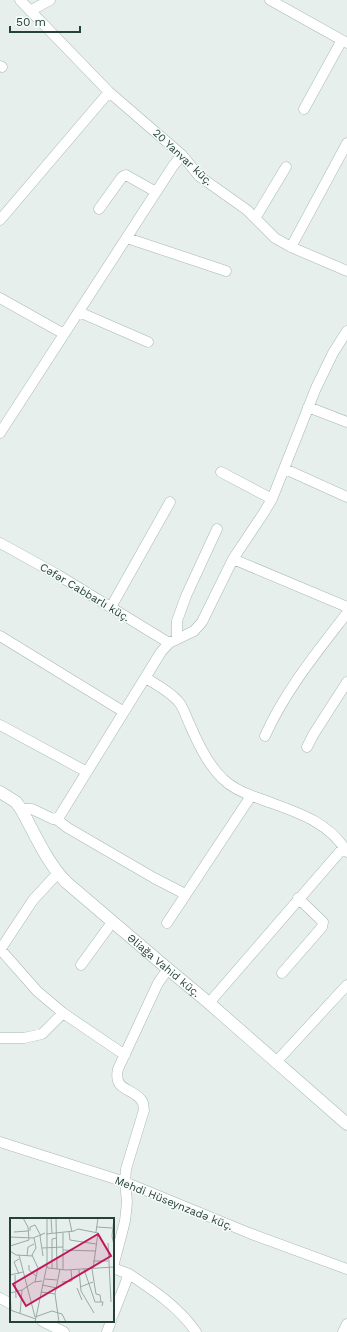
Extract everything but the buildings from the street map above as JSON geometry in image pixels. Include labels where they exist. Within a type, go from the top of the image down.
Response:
[{"type":"street","name":"20 Yanvar küç.","points":[[20,0],[109,92],[182,155],[199,176],[256,217],[266,230],[275,238],[291,247],[347,271]]},
{"type":"street","points":[[30,11],[50,0]]},
{"type":"street","points":[[270,0],[345,41],[304,109]]},
{"type":"street","points":[[0,220],[109,92]]},
{"type":"street","points":[[291,247],[347,143]]},
{"type":"street","points":[[0,433],[173,166],[182,155]]},
{"type":"street","points":[[256,217],[286,167]]},
{"type":"street","points":[[99,209],[122,177],[126,174],[156,192]]},
{"type":"street","points":[[127,238],[226,271]]},
{"type":"street","points":[[0,298],[64,334]]},
{"type":"street","points":[[79,312],[148,342]]},
{"type":"street","points":[[56,819],[61,814],[161,652],[173,641],[194,631],[202,622],[233,559],[272,499],[308,407],[333,353],[347,331]]},
{"type":"street","points":[[308,407],[347,422]]},
{"type":"street","points":[[285,469],[347,497]]},
{"type":"street","points":[[221,472],[272,499]]},
{"type":"street","points":[[111,607],[170,502]]},
{"type":"street","points":[[173,641],[177,621],[186,596],[217,529]]},
{"type":"street","name":"Cəfər Cabbarlı küç.","points":[[0,543],[173,641]]},
{"type":"street","points":[[233,559],[347,607]]},
{"type":"street","points":[[266,736],[271,723],[308,664],[347,613]]},
{"type":"street","points":[[0,636],[124,712]]},
{"type":"street","points":[[146,678],[169,692],[178,701],[183,708],[201,748],[224,780],[251,796],[312,819],[338,838],[346,849],[298,898],[209,1003]]},
{"type":"street","points":[[307,747],[347,682]]},
{"type":"street","points":[[0,725],[87,772]]},
{"type":"street","name":"Əliağa Vahid küç.","points":[[0,792],[16,802],[22,809],[46,856],[58,873],[347,1124]]},
{"type":"street","points":[[167,922],[251,796]]},
{"type":"street","points":[[22,809],[26,808],[56,819],[68,828],[147,874],[186,894]]},
{"type":"street","points":[[58,873],[33,900],[0,949],[37,991],[63,1013],[125,1055]]},
{"type":"street","points":[[282,973],[322,927],[322,922],[298,898]]},
{"type":"street","points":[[81,965],[113,921]]},
{"type":"street","points":[[114,1263],[125,1220],[127,1202],[125,1182],[126,1169],[144,1110],[143,1102],[138,1096],[120,1085],[117,1080],[118,1069],[158,983],[168,970]]},
{"type":"street","points":[[276,1062],[347,985]]},
{"type":"street","points":[[0,1038],[24,1038],[42,1034],[63,1013]]},
{"type":"street","name":"Mehdi Hüseynzadə küç.","points":[[0,1142],[125,1182],[249,1233],[347,1269]]},
{"type":"street","points":[[114,1267],[129,1274],[181,1313],[196,1332]]},
{"type":"street","points":[[114,1313],[129,1274]]},
{"type":"street","points":[[0,1298],[10,1303]]},
{"type":"street","points":[[44,1322],[64,1332]]},
{"type":"street","points":[[107,1332],[111,1322]]},
{"type":"street","points":[[344,1332],[347,1324]]}]
